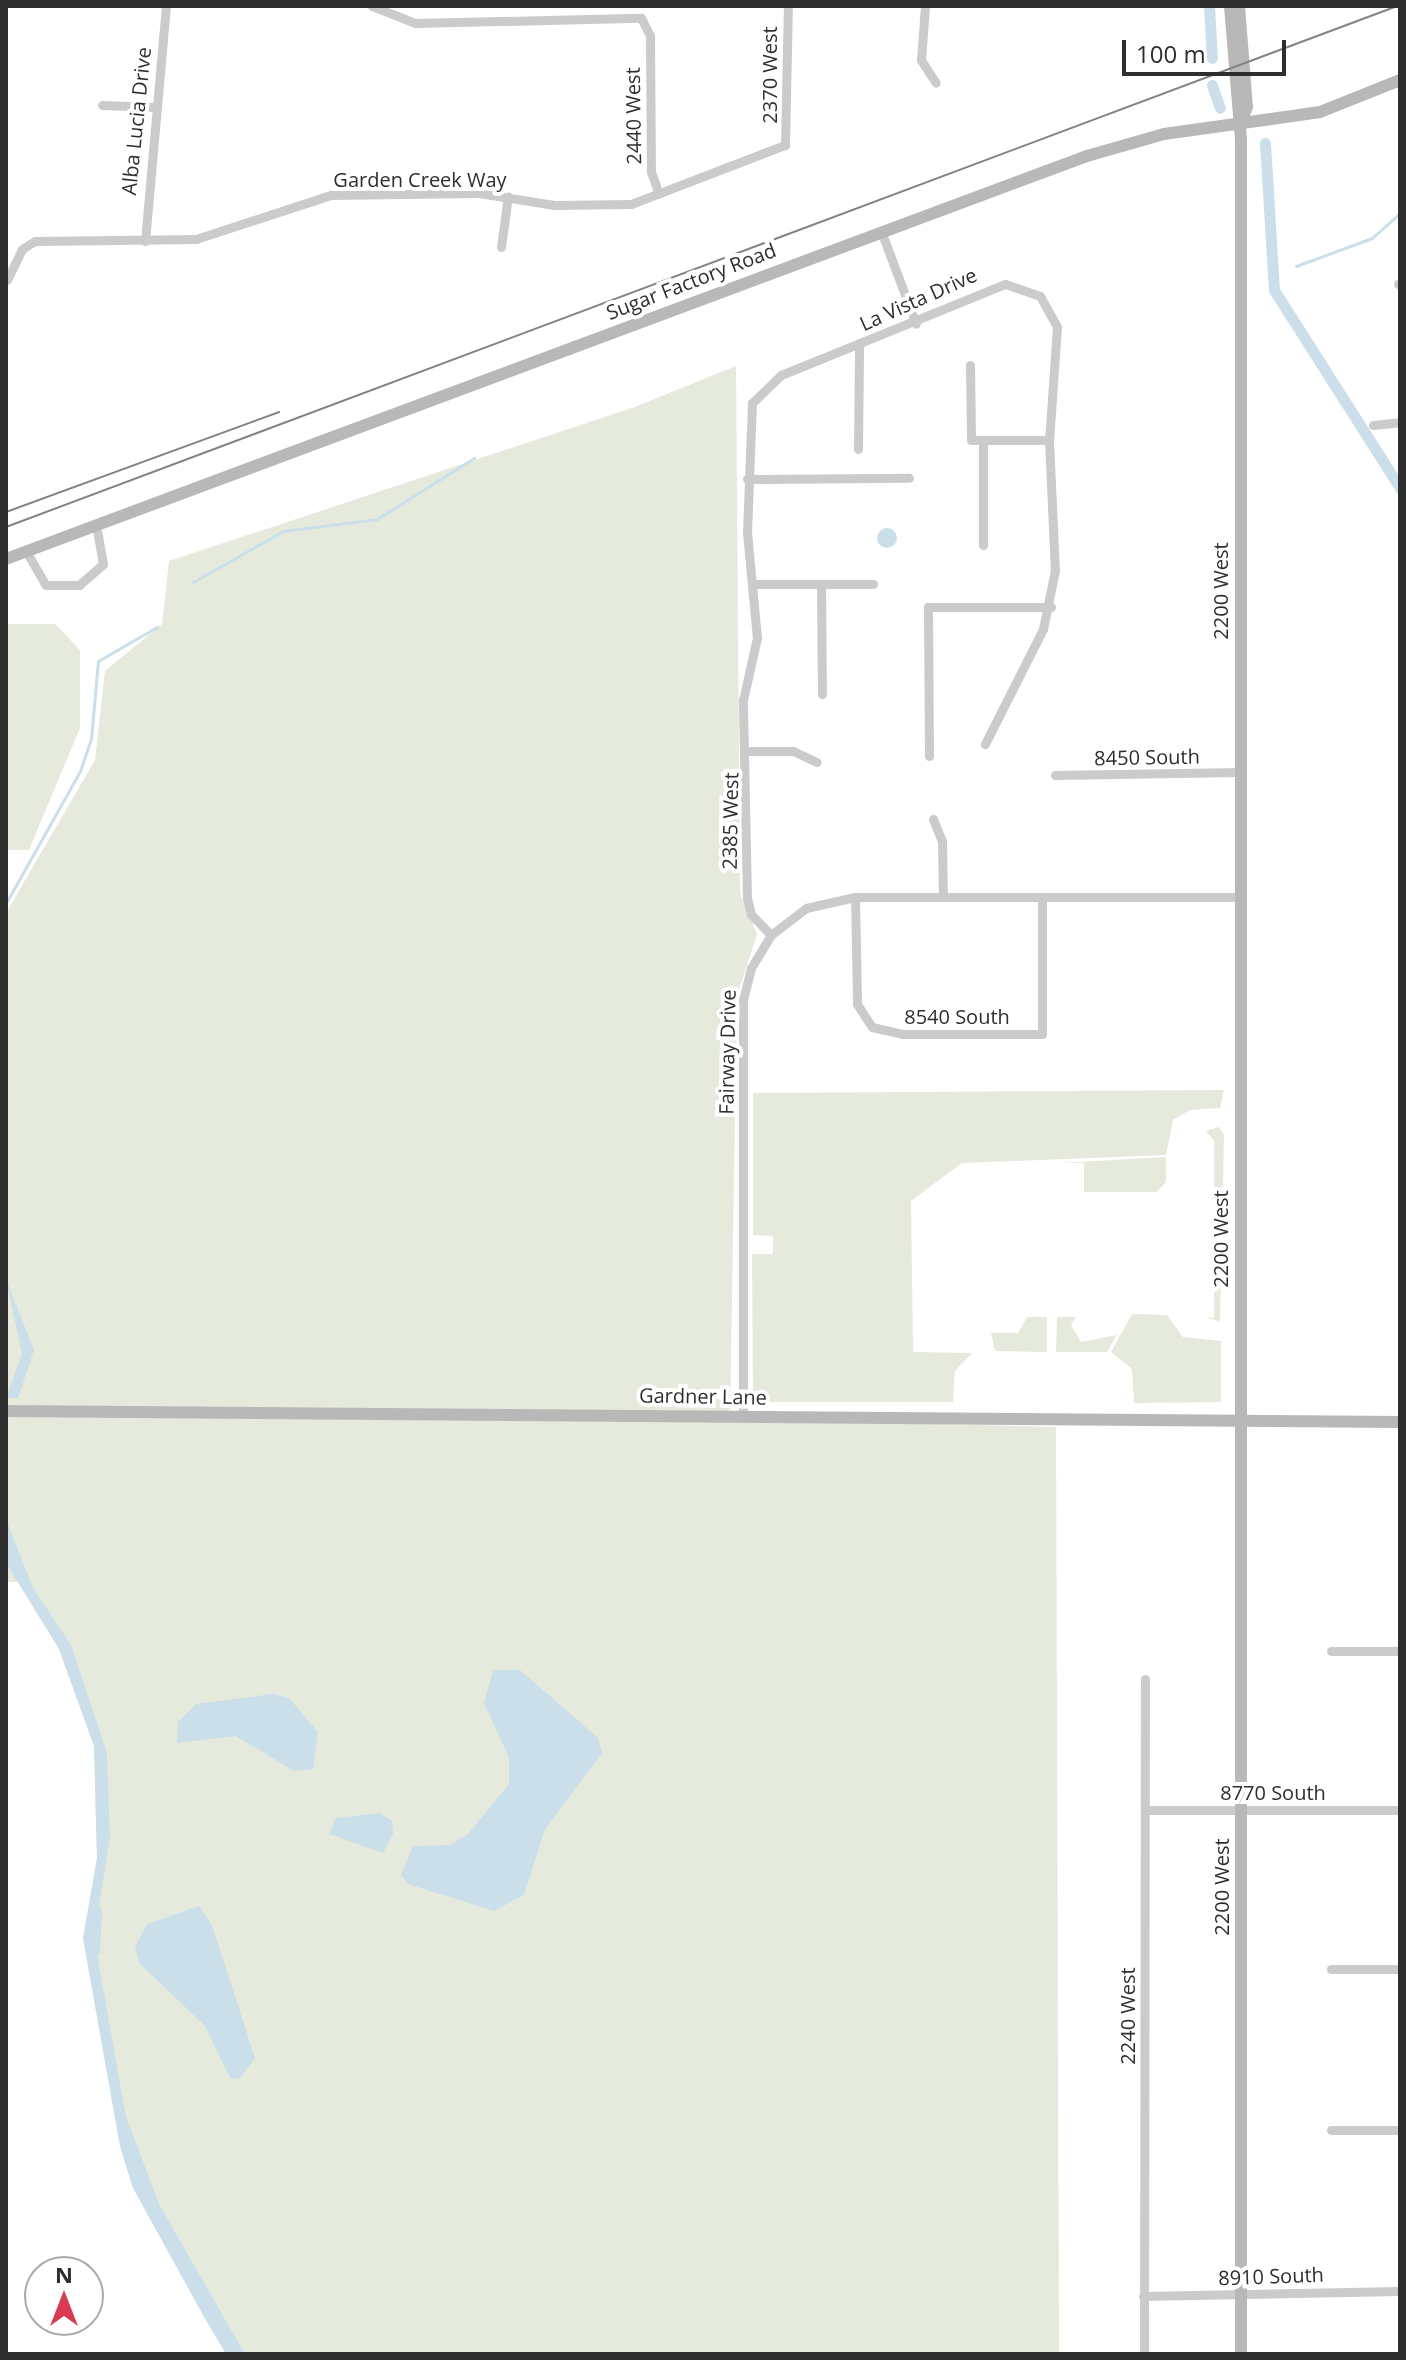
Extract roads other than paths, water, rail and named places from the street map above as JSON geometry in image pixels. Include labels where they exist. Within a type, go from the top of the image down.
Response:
[{"type":"street","name":"Alba Lucia Drive","points":[[145,241],[154,107],[166,6]]},
{"type":"street","name":"2440 West","points":[[372,6],[415,23],[577,22],[625,13],[641,18],[650,36],[651,172],[659,194]]},
{"type":"street","name":"2370 West","points":[[785,145],[788,6]]},
{"type":"street","points":[[925,6],[921,60],[936,83]]},
{"type":"street","name":"2200 West","points":[[1230,6],[1240,124],[1241,2354]]},
{"type":"street","name":"2200 West","points":[[1239,6],[1247,107],[1240,124]]},
{"type":"street","name":"Sugar Factory Road","points":[[6,559],[881,231],[1116,147],[1320,112],[1400,80]]},
{"type":"street","points":[[102,105],[154,107]]},
{"type":"street","name":"Garden Creek Way","points":[[7,280],[22,249],[35,241],[145,241],[207,237],[331,195],[508,196],[611,205],[659,194],[785,145]]},
{"type":"street","points":[[501,247],[508,196]]},
{"type":"street","points":[[881,231],[916,324]]},
{"type":"street","name":"La Vista Drive","points":[[743,700],[756,649],[747,479],[748,415],[757,395],[781,375],[916,324],[992,286],[1019,285],[1040,296],[1057,327],[1049,440],[1051,607],[985,744]]},
{"type":"street","points":[[858,449],[859,346]]},
{"type":"street","points":[[970,365],[971,440],[1049,440]]},
{"type":"street","points":[[1373,425],[1400,422]]},
{"type":"street","points":[[983,440],[983,545]]},
{"type":"street","points":[[747,479],[909,478]]},
{"type":"street","points":[[26,551],[42,582],[79,585],[103,564],[96,525]]},
{"type":"street","points":[[754,584],[873,584]]},
{"type":"street","points":[[821,584],[822,694]]},
{"type":"street","points":[[929,756],[928,607],[1051,607]]},
{"type":"street","name":"2385 West","points":[[743,700],[749,751],[748,906],[771,935]]},
{"type":"street","points":[[749,751],[793,751],[817,762]]},
{"type":"street","name":"8450 South","points":[[1055,775],[1240,772]]},
{"type":"street","points":[[933,819],[942,841],[943,897]]},
{"type":"street","name":"Fairway Drive","points":[[743,1416],[743,1000],[751,968],[771,935],[806,908],[855,897],[1240,897]]},
{"type":"street","name":"8540 South","points":[[855,897],[857,1004],[872,1027],[903,1034],[1042,1034],[1042,897]]},
{"type":"street","name":"Gardner Lane","points":[[6,1411],[1400,1422]]},
{"type":"street","points":[[1331,1651],[1400,1651]]},
{"type":"street","name":"2240 West","points":[[1144,2354],[1145,1679]]},
{"type":"street","name":"8770 South","points":[[1145,1810],[1400,1810]]},
{"type":"street","points":[[1331,1969],[1400,1969]]},
{"type":"street","points":[[1331,2130],[1400,2130]]},
{"type":"street","name":"8910 South","points":[[1143,2296],[1400,2291]]},
{"type":"water","points":[[887,528],[894,531],[897,538],[894,545],[887,548],[880,545],[877,538],[880,531]]},
{"type":"water","points":[[6,1279],[34,1350],[18,1398],[6,1398],[22,1354]]},
{"type":"water","points":[[6,1519],[33,1588],[71,1645],[107,1753],[110,1837],[94,1937],[126,2117],[160,2206],[245,2354],[226,2354],[133,2188],[120,2146],[83,1938],[97,1858],[94,1746],[59,1649],[6,1563]]},
{"type":"water","points":[[493,1670],[520,1670],[598,1738],[602,1753],[545,1829],[524,1895],[494,1911],[408,1884],[401,1875],[413,1846],[450,1845],[468,1834],[509,1784],[509,1758],[484,1703]]},
{"type":"water","points":[[273,1694],[289,1698],[318,1732],[313,1769],[294,1771],[236,1736],[177,1743],[178,1722],[196,1704]]},
{"type":"water","points":[[380,1813],[392,1821],[393,1834],[383,1853],[329,1834],[336,1818]]},
{"type":"water","points":[[199,1906],[212,1925],[255,2058],[239,2079],[230,2078],[205,2026],[140,1964],[135,1947],[147,1924]]},
{"type":"waterway","points":[[1209,6],[1212,58]]},
{"type":"waterway","points":[[1212,85],[1220,108]]},
{"type":"waterway","points":[[1265,143],[1274,290],[1400,488]]},
{"type":"waterway","points":[[1296,266],[1372,238],[1400,213]]},
{"type":"waterway","points":[[193,582],[283,531],[377,519],[474,458]]},
{"type":"waterway","points":[[6,903],[80,771],[91,739],[98,661],[157,627]]},
{"type":"waterway","points":[[94,1950],[96,1911]]},
{"type":"tram line","points":[[6,527],[1397,6]]},
{"type":"tram line","points":[[6,512],[279,412]]}]
